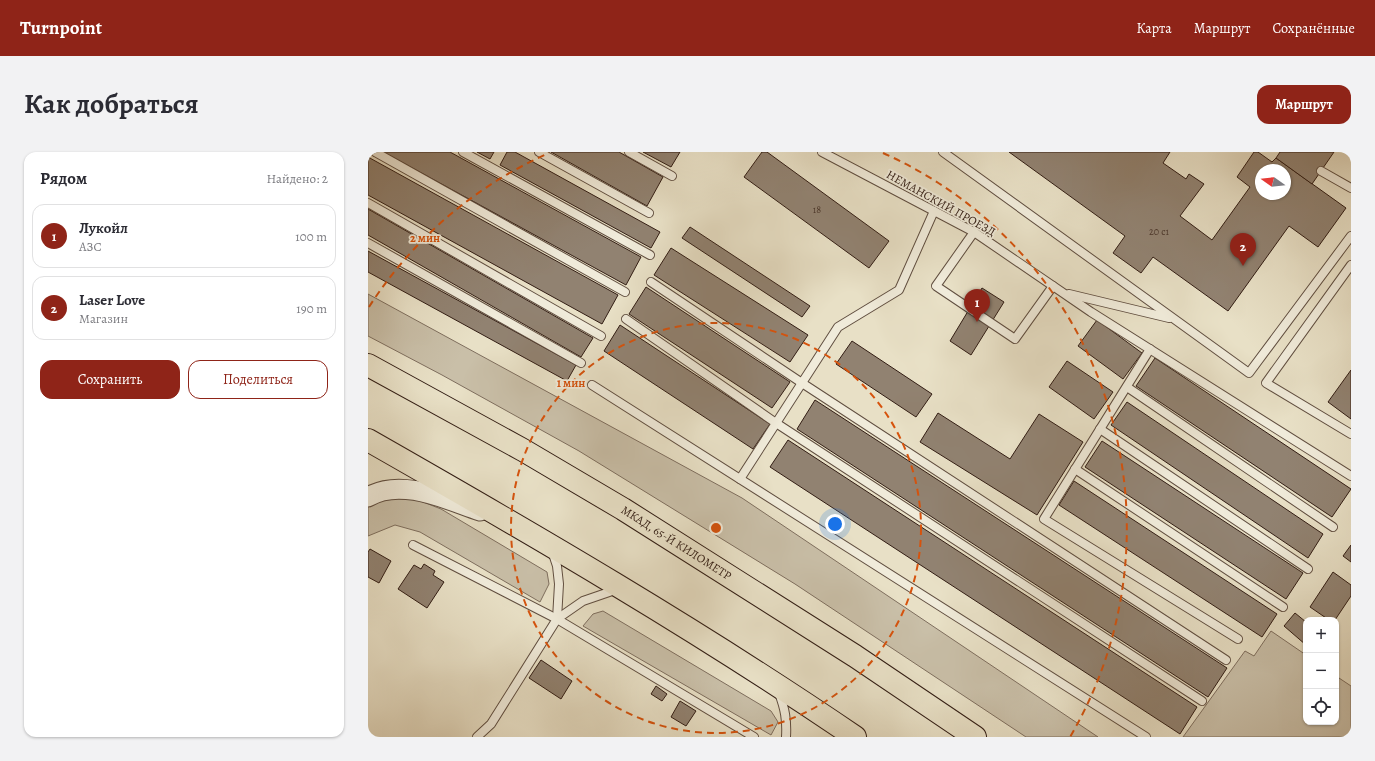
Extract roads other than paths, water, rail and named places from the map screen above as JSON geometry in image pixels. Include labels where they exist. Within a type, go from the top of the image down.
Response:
[{"type":"highway","name":"МКАД, 65-Й КИЛОМЕТР","points":[[368,365],[522,450],[623,509],[855,656],[974,737]]},
{"type":"highway","points":[[368,440],[513,523],[622,588],[776,685],[855,737]]},
{"type":"street","points":[[368,497],[389,489],[413,490],[513,523]]},
{"type":"lane","points":[[375,152],[625,292]]},
{"type":"lane","points":[[463,152],[650,255]]},
{"type":"lane","points":[[539,152],[649,213]]},
{"type":"lane","points":[[628,152],[672,176]]},
{"type":"lane","name":"НЕМАНСКИЙ ПРОЕЗД","points":[[822,152],[974,232],[1091,312],[1351,476]]},
{"type":"lane","points":[[943,152],[1249,373],[1351,236]]},
{"type":"lane","points":[[1321,171],[1351,188]]},
{"type":"lane","points":[[368,203],[601,336]]},
{"type":"lane","points":[[740,479],[838,327],[899,290],[934,211]]},
{"type":"lane","points":[[974,232],[936,286],[1015,339],[1054,286]]},
{"type":"lane","points":[[368,243],[581,363]]},
{"type":"lane","points":[[1351,265],[1266,383],[1351,434]]},
{"type":"lane","points":[[651,282],[802,383],[1226,660]]},
{"type":"lane","points":[[1065,293],[1174,319]]},
{"type":"lane","points":[[626,319],[776,423],[1202,701]]},
{"type":"lane","points":[[1150,349],[1044,519],[1238,638]]},
{"type":"lane","points":[[592,385],[1146,737]]},
{"type":"lane","points":[[1127,387],[1333,527]]},
{"type":"lane","points":[[1100,429],[1308,569]]},
{"type":"lane","points":[[1075,469],[1283,607]]},
{"type":"lane","points":[[549,544],[557,566],[559,584],[557,619]]},
{"type":"lane","points":[[413,545],[557,619],[754,737]]},
{"type":"lane","points":[[477,737],[491,724],[557,619],[583,601],[622,588]]},
{"type":"lane","points":[[776,685],[785,708],[787,727],[786,737]]},
{"type":"lane","points":[[850,737],[855,737]]},
{"type":"place","name":"Laser Love","points":[[1243,266]]},
{"type":"place","name":"Лукойл","points":[[977,322]]}]
